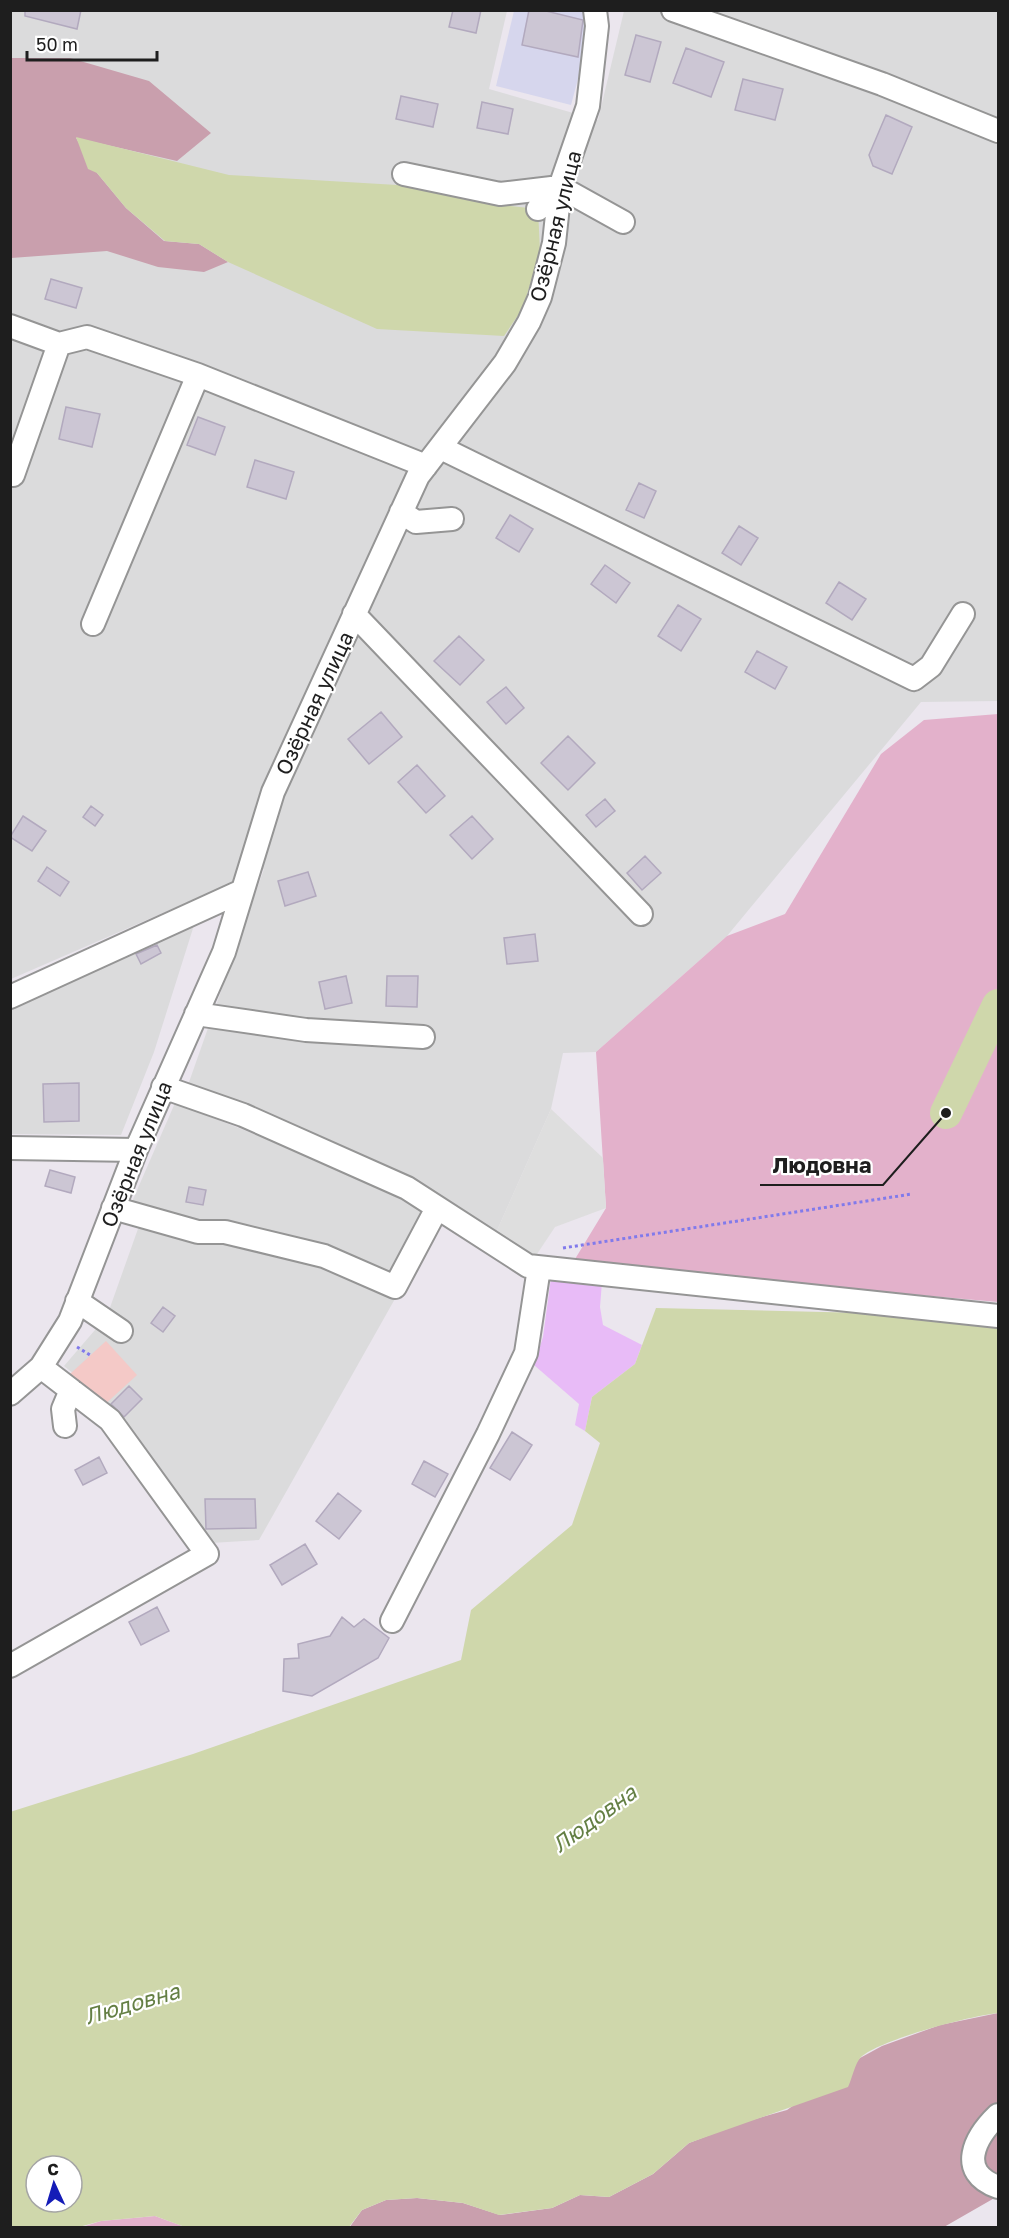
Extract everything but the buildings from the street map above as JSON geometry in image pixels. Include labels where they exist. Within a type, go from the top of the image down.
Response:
[{"type":"street","name":"Озёрная улица","points":[[10,1394],[41,1366],[70,1321],[77,1301],[79,1274],[105,1212],[136,1150],[152,1096],[196,1014],[224,952],[273,792],[354,614],[411,522],[418,476],[505,363],[529,322],[540,297],[554,243],[553,186],[588,106],[597,26],[595,10]]},
{"type":"street","points":[[673,10],[882,84],[999,131]]},
{"type":"street","points":[[404,174],[500,194],[553,186],[623,222]]},
{"type":"street","points":[[10,326],[59,344],[87,337],[198,375],[426,466]]},
{"type":"street","points":[[11,477],[59,344]]},
{"type":"street","points":[[93,624],[198,375]]},
{"type":"street","points":[[441,448],[914,679],[931,666],[963,614]]},
{"type":"street","points":[[411,522],[452,519]]},
{"type":"street","points":[[354,614],[641,914]]},
{"type":"street","points":[[10,997],[242,891]]},
{"type":"street","points":[[196,1014],[306,1030],[423,1037]]},
{"type":"street","points":[[152,1096],[243,1115],[407,1188],[528,1266],[539,1269],[777,1291],[999,1316]]},
{"type":"street","points":[[10,1148],[136,1150]]},
{"type":"street","points":[[105,1212],[198,1232],[225,1232],[324,1256],[395,1287],[437,1208]]},
{"type":"street","points":[[392,1621],[488,1434],[526,1353],[539,1269]]},
{"type":"street","points":[[77,1301],[121,1331]]},
{"type":"street","points":[[10,1666],[207,1554],[110,1420],[41,1366]]},
{"type":"street","points":[[65,1426],[63,1409],[71,1390]]},
{"type":"street","points":[[999,2115],[982,2131],[974,2147],[975,2168],[984,2182],[999,2187]]},
{"type":"path","points":[[558,1249],[912,1194]]},
{"type":"path","points":[[75,1346],[90,1355]]},
{"type":"shaded area","points":[[578,10],[587,13],[586,49],[571,105],[496,86],[514,11]]},
{"type":"shaded area","points":[[11,11],[507,11],[489,89],[598,120],[624,11],[998,11],[998,701],[921,702],[727,936],[596,1052],[563,1053],[551,1109],[495,1235],[188,1085],[264,869],[11,979]]},
{"type":"shaded area","points":[[11,58],[70,58],[149,81],[211,133],[177,161],[76,138],[97,173],[126,208],[164,241],[199,244],[228,262],[204,272],[158,267],[107,251],[11,258]]},
{"type":"shaded area","points":[[998,714],[998,1302],[572,1264],[606,1208],[596,1052],[727,936],[785,914],[881,754],[924,720]]},
{"type":"shaded area","points":[[195,922],[154,1052],[121,1135],[11,1134],[10,1006]]},
{"type":"shaded area","points":[[175,1103],[331,1164],[422,1210],[387,1275],[207,1223],[131,1204]]},
{"type":"shaded area","points":[[551,1109],[603,1158],[606,1208],[555,1227],[535,1257],[495,1235]]},
{"type":"shaded area","points":[[139,1226],[205,1237],[325,1264],[396,1297],[259,1540],[211,1543],[105,1399],[64,1366],[107,1316]]},
{"type":"shaded area","points":[[106,1341],[137,1375],[101,1408],[70,1374]]},
{"type":"shaded area","points":[[998,2013],[998,2196],[944,2227],[349,2228],[362,2210],[386,2200],[417,2198],[463,2203],[500,2215],[552,2208],[580,2195],[609,2197],[653,2174],[689,2143],[741,2123],[787,2110],[860,2058],[882,2046],[940,2025]]},
{"type":"shaded area","points":[[155,2216],[185,2227],[79,2228],[101,2221]]},
{"type":"sand","points":[[551,1278],[602,1282],[600,1307],[603,1325],[642,1345],[635,1364],[592,1397],[585,1431],[575,1425],[579,1404],[534,1365],[543,1337]]},
{"type":"water","points":[[76,137],[229,175],[414,186],[501,205],[538,209],[540,251],[523,308],[504,336],[377,329],[228,262],[199,244],[165,241],[126,208],[97,173],[88,169]]},
{"type":"water","points":[[656,1308],[865,1313],[998,1327],[998,2013],[927,2029],[872,2050],[859,2060],[848,2087],[689,2143],[653,2174],[609,2197],[580,2195],[552,2208],[499,2215],[463,2203],[417,2198],[386,2200],[362,2210],[349,2227],[185,2227],[155,2216],[101,2221],[79,2227],[11,2227],[10,1812],[193,1754],[461,1660],[471,1610],[572,1525],[600,1443],[585,1431],[592,1397],[635,1364]]},
{"type":"waterway","name":"Людовна","points":[[946,1113],[998,1005]]},
{"type":"place","name":"Людовна","points":[[946,1113]]}]
